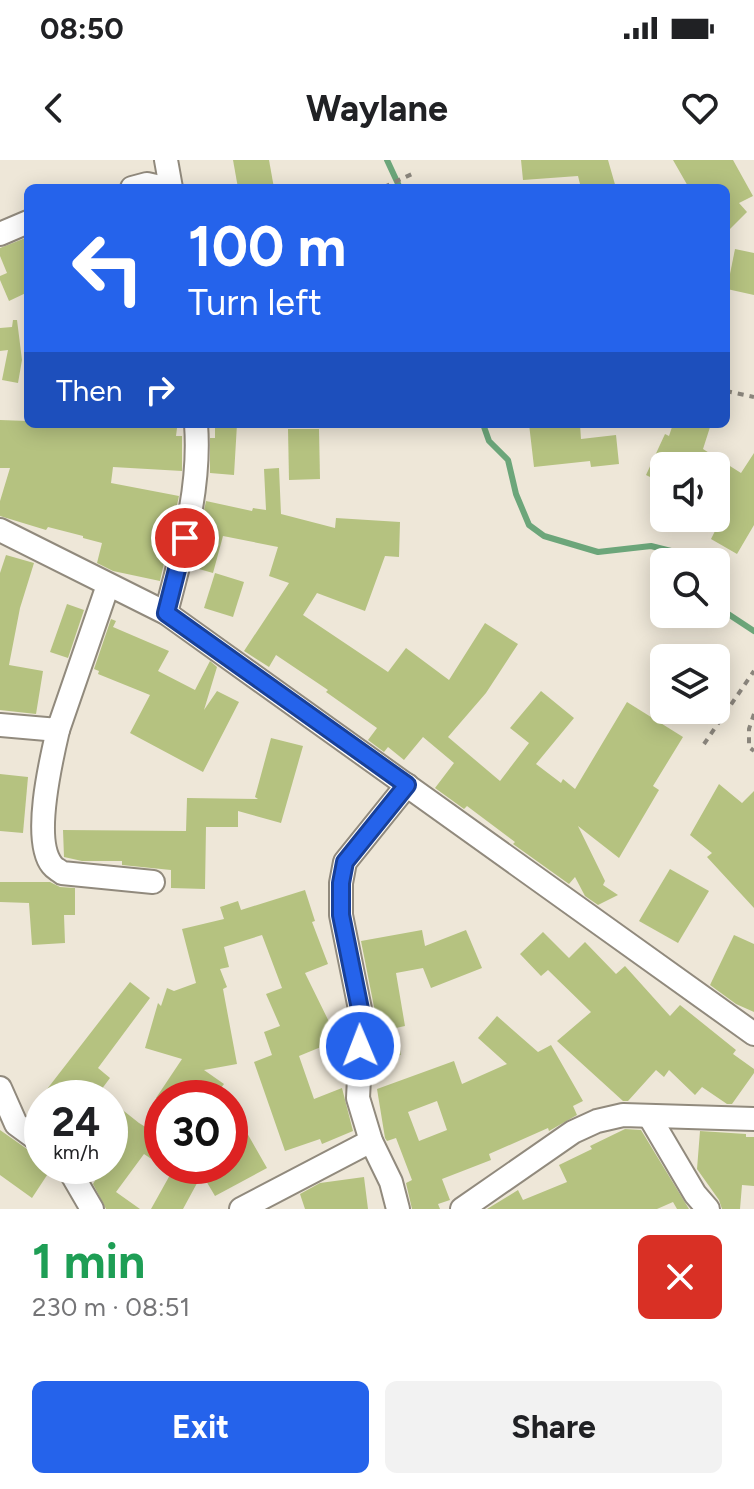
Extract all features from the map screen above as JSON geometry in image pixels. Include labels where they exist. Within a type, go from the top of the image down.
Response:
[{"type":"street","points":[[166,160],[170,184]]},
{"type":"street","points":[[0,234],[24,224]]},
{"type":"street","points":[[166,613],[191,513],[199,454],[196,428]]},
{"type":"street","points":[[0,530],[166,613],[754,1034]]},
{"type":"street","points":[[108,585],[58,730],[43,804],[47,850],[52,865],[62,873],[153,882]]},
{"type":"street","points":[[0,725],[58,730]]},
{"type":"street","points":[[398,1209],[391,1182],[371,1141],[358,1098],[362,1019],[341,915],[341,883],[345,862],[407,785]]},
{"type":"street","points":[[0,1088],[16,1124],[24,1130]]},
{"type":"street","points":[[462,1209],[573,1132],[597,1121],[623,1115],[754,1119]]},
{"type":"street","points":[[649,1116],[695,1194],[708,1209]]},
{"type":"street","points":[[241,1209],[371,1141]]},
{"type":"street","points":[[77,1184],[92,1209]]},
{"type":"path","points":[[390,184],[412,174]]},
{"type":"path","points":[[730,392],[754,397]]},
{"type":"path","points":[[704,744],[754,671]]},
{"type":"path","points":[[754,714],[749,729],[749,747],[754,751]]},
{"type":"building","points":[[233,160],[269,160],[273,184],[237,184]]},
{"type":"building","points":[[521,160],[608,160],[615,184],[580,184],[578,176],[523,180]]},
{"type":"building","points":[[673,160],[733,160],[753,196],[739,203],[747,212],[730,229],[730,184],[687,184]]},
{"type":"building","points":[[24,239],[24,294],[9,301],[0,280],[0,276],[7,273],[0,248]]},
{"type":"building","points":[[735,249],[754,253],[754,295],[730,290]]},
{"type":"building","points":[[13,320],[17,320],[22,360],[18,383],[2,380],[8,350],[0,351],[0,328],[12,327]]},
{"type":"building","points":[[0,420],[24,421],[24,428],[177,428],[176,436],[182,436],[182,471],[113,467],[111,483],[179,496],[160,581],[113,571],[97,563],[102,543],[0,516],[0,501],[10,468],[0,468]]},
{"type":"building","points":[[215,428],[237,428],[234,475],[210,473],[210,438],[215,438]]},
{"type":"building","points":[[529,428],[580,428],[581,439],[616,435],[619,464],[591,467],[590,461],[534,467]]},
{"type":"building","points":[[672,428],[710,428],[703,449],[708,452],[657,452],[665,434],[669,436]]},
{"type":"building","points":[[288,429],[319,429],[320,479],[289,480]]},
{"type":"building","points":[[754,453],[754,525],[737,554],[711,539],[714,532],[730,532],[730,466],[741,473]]},
{"type":"building","points":[[279,468],[281,514],[335,528],[336,518],[400,522],[399,557],[385,556],[365,611],[317,593],[303,615],[388,672],[406,648],[449,680],[485,623],[518,644],[486,693],[448,737],[500,781],[529,743],[510,728],[541,691],[574,718],[536,764],[561,783],[563,779],[575,789],[627,702],[650,716],[650,724],[662,724],[683,737],[653,786],[659,790],[619,858],[578,826],[605,881],[603,885],[618,895],[598,905],[585,896],[575,877],[569,884],[467,806],[464,809],[435,788],[454,763],[423,737],[404,760],[388,747],[384,752],[368,740],[377,728],[326,692],[328,690],[276,655],[269,667],[244,651],[289,583],[269,576],[278,547],[223,536],[213,573],[192,567],[206,501],[252,511],[253,508],[266,510],[264,469]]},
{"type":"building","points":[[6,555],[34,563],[20,608],[9,665],[43,671],[36,714],[0,710],[0,573]]},
{"type":"building","points":[[215,573],[244,582],[233,617],[204,608]]},
{"type":"building","points":[[67,604],[84,610],[68,658],[50,652]]},
{"type":"building","points":[[111,619],[116,621],[113,627],[169,651],[158,671],[195,690],[210,661],[217,667],[204,710],[217,691],[239,702],[203,772],[130,733],[150,695],[98,674],[99,671],[94,669]]},
{"type":"building","points":[[271,738],[303,746],[281,823],[238,811],[238,827],[206,827],[205,889],[171,888],[171,870],[122,865],[122,861],[82,861],[64,857],[63,830],[186,831],[187,798],[258,799],[255,797]]},
{"type":"building","points":[[0,774],[28,777],[23,833],[0,831]]},
{"type":"building","points":[[719,784],[742,803],[754,791],[754,908],[707,857],[712,853],[690,835]]},
{"type":"building","points":[[670,869],[709,891],[678,943],[639,921]]},
{"type":"building","points":[[0,882],[50,882],[60,887],[75,888],[75,915],[64,915],[65,943],[32,945],[29,903],[0,902]]},
{"type":"building","points":[[305,890],[315,921],[312,922],[328,964],[305,973],[338,1040],[299,1056],[314,1099],[342,1088],[353,1131],[322,1144],[320,1139],[285,1151],[254,1062],[272,1055],[264,1032],[280,1026],[266,994],[282,988],[262,935],[224,947],[229,967],[220,969],[227,987],[223,989],[237,1064],[204,1070],[218,1080],[168,1080],[182,1059],[145,1048],[158,1003],[161,1006],[167,988],[174,991],[196,983],[182,929],[224,919],[220,907],[238,901],[241,910]]},
{"type":"building","points":[[422,930],[425,946],[466,930],[482,968],[431,988],[423,968],[396,973],[405,1026],[396,1028],[401,1055],[374,1060],[376,1017],[361,941]]},
{"type":"building","points":[[543,932],[569,958],[585,942],[616,974],[625,966],[670,1016],[680,1005],[736,1050],[733,1054],[754,1069],[754,1073],[732,1104],[727,1104],[702,1087],[695,1095],[669,1070],[664,1077],[656,1070],[628,1101],[623,1101],[557,1041],[591,1012],[548,970],[541,976],[520,954]]},
{"type":"building","points":[[734,935],[754,944],[754,1012],[736,1004],[710,985]]},
{"type":"building","points":[[130,982],[150,998],[98,1068],[110,1078],[108,1080],[54,1080]]},
{"type":"building","points":[[497,1016],[538,1052],[551,1045],[583,1101],[573,1106],[577,1115],[549,1131],[548,1128],[489,1154],[491,1160],[442,1179],[450,1200],[438,1204],[440,1209],[412,1209],[406,1183],[412,1180],[396,1138],[387,1141],[385,1138],[377,1089],[454,1061],[462,1084],[507,1064],[478,1038]],"holes":[[[437,1101],[447,1130],[419,1141],[408,1112]]]},
{"type":"building","points":[[128,1114],[144,1126],[144,1154],[128,1176]]},
{"type":"building","points":[[625,1129],[641,1130],[689,1209],[677,1209],[673,1202],[657,1209],[487,1209],[518,1190],[523,1200],[567,1182],[559,1165]]},
{"type":"building","points":[[0,1130],[24,1147],[24,1184],[41,1184],[32,1198],[0,1175]]},
{"type":"building","points":[[700,1131],[754,1137],[754,1186],[742,1185],[740,1209],[722,1209],[697,1169]]},
{"type":"building","points":[[248,1135],[267,1168],[248,1178]]},
{"type":"building","points":[[364,1177],[368,1209],[305,1209],[300,1194],[320,1183]]},
{"type":"building","points":[[93,1184],[122,1184],[116,1192],[140,1209],[106,1209]]},
{"type":"building","points":[[165,1184],[197,1184],[183,1209],[151,1209]]},
{"type":"building","points":[[208,1184],[237,1184],[215,1196]]},
{"type":"waterway","points":[[387,160],[398,184]]},
{"type":"waterway","points":[[484,428],[489,441],[508,460],[516,494],[529,525],[544,536],[598,552],[651,546],[659,548]]},
{"type":"waterway","points":[[730,615],[754,631]]},
{"type":"route","points":[[185,538],[166,613],[407,785],[345,862],[341,883],[341,915],[362,1019],[360,1046]]}]
